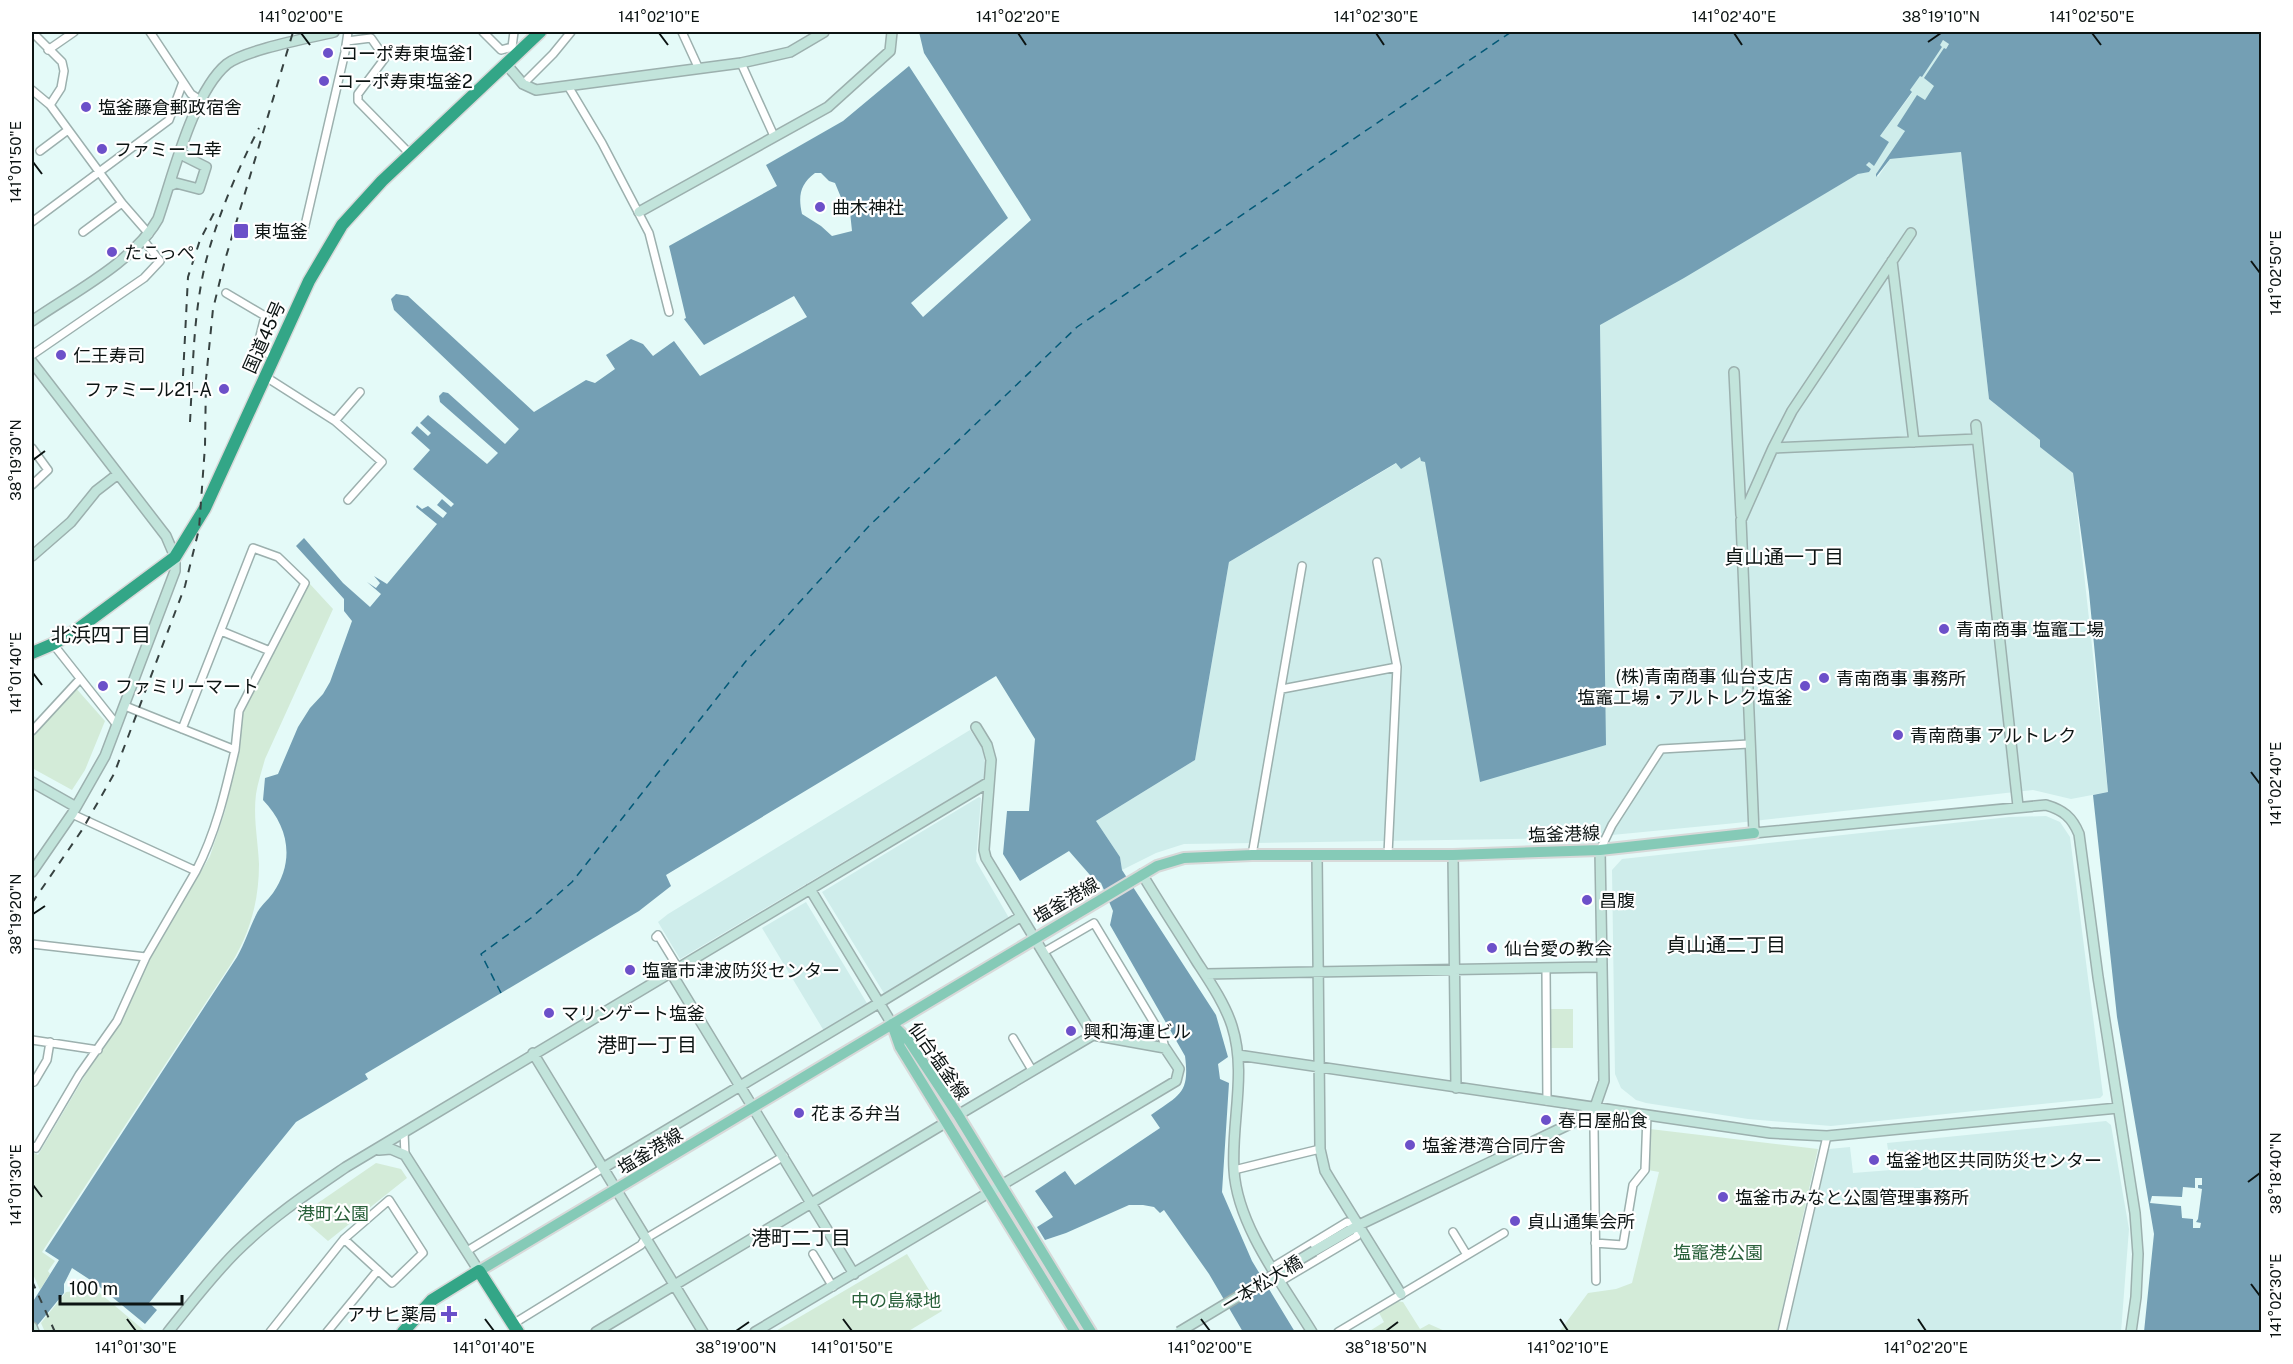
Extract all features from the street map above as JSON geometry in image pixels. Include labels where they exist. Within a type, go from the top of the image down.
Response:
[{"type":"highway","name":"国道45号","points":[[32,653],[52,644],[105,610],[175,556],[205,508],[309,281],[342,225],[378,184],[506,63],[514,50],[540,32]]},
{"type":"highway","points":[[410,1329],[432,1300],[479,1271],[515,1328]]},
{"type":"main road","name":"塩釜港線","points":[[479,1271],[1156,866],[1184,858],[1252,855],[1453,855],[1600,850],[1754,833]]},
{"type":"main road","name":"仙台塩釜線","points":[[892,1024],[909,1041],[958,1115],[1091,1332]]},
{"type":"main road","name":"仙台塩釜線","points":[[892,1024],[900,1047],[945,1123],[1075,1332]]},
{"type":"street","points":[[33,32],[48,50],[57,56],[64,71],[61,88],[50,105]]},
{"type":"street","points":[[48,50],[74,32]]},
{"type":"street","points":[[150,32],[191,94],[200,100]]},
{"type":"street","points":[[32,321],[116,264],[147,238],[158,219],[200,100],[212,80],[228,63],[247,54],[334,32]]},
{"type":"street","points":[[303,234],[348,32]]},
{"type":"street","points":[[486,33],[501,50],[514,50],[514,32]]},
{"type":"street","points":[[523,84],[571,32]]},
{"type":"street","points":[[682,32],[699,69]]},
{"type":"street","points":[[506,63],[523,84],[536,90],[741,63],[790,52],[824,32]]},
{"type":"street","points":[[639,212],[828,107],[890,51],[892,32]]},
{"type":"street","points":[[347,41],[371,38],[385,58],[358,94],[358,101],[410,154]]},
{"type":"street","points":[[741,63],[774,136]]},
{"type":"street","points":[[32,219],[169,120],[183,82]]},
{"type":"street","points":[[568,86],[649,233],[669,312]]},
{"type":"street","points":[[32,90],[50,105],[100,170],[147,238],[160,261],[144,278],[32,356]]},
{"type":"street","points":[[40,151],[68,130]]},
{"type":"street","points":[[169,186],[176,183],[200,189],[206,167],[186,158],[181,151]]},
{"type":"street","points":[[83,232],[123,203]]},
{"type":"street","points":[[1741,520],[1792,411],[1911,233]]},
{"type":"street","points":[[1892,261],[1914,442]]},
{"type":"street","points":[[226,293],[265,316],[257,348],[274,357]]},
{"type":"street","points":[[32,362],[166,536],[175,556],[175,570],[105,756],[74,811],[32,872]]},
{"type":"street","points":[[1734,372],[1754,833],[2018,806],[2046,805],[2060,809],[2069,816],[2079,834],[2135,1213],[2138,1254],[2136,1297],[2131,1332]]},
{"type":"street","points":[[266,377],[335,421],[382,462],[348,500]]},
{"type":"street","points":[[335,421],[360,392]]},
{"type":"street","points":[[1976,425],[2018,806]]},
{"type":"street","points":[[1773,448],[1977,439]]},
{"type":"street","points":[[32,448],[48,470],[32,485]]},
{"type":"street","points":[[32,553],[71,522],[96,490],[118,474]]},
{"type":"street","points":[[32,1146],[36,1148],[79,1075],[117,1021],[146,957],[209,846],[222,809],[235,750],[239,711],[305,583],[278,557],[253,548],[182,729]]},
{"type":"street","points":[[1377,562],[1397,668],[1388,854]]},
{"type":"street","points":[[1252,855],[1302,566]]},
{"type":"street","points":[[221,631],[270,651]]},
{"type":"street","points":[[52,644],[117,725]]},
{"type":"street","points":[[1282,689],[1397,668]]},
{"type":"street","points":[[32,731],[80,679]]},
{"type":"street","points":[[125,706],[235,750]]},
{"type":"street","points":[[976,728],[987,745],[991,760],[984,850],[986,858],[1093,1035]]},
{"type":"street","points":[[1596,1281],[1594,1128],[1595,1107],[1604,1081],[1600,850],[1612,825],[1661,749],[1749,744]]},
{"type":"street","points":[[32,782],[74,811],[196,871]]},
{"type":"street","points":[[168,1332],[214,1275],[259,1231],[301,1198],[372,1151],[533,1053],[989,782]]},
{"type":"street","points":[[1317,855],[1321,1069],[1320,1149],[1325,1171],[1401,1294]]},
{"type":"street","points":[[1453,855],[1456,1088]]},
{"type":"street","points":[[1137,877],[1204,974],[1232,1024],[1240,1072],[1234,1170],[1243,1213],[1253,1235],[1312,1332]]},
{"type":"street","points":[[810,889],[892,1024]]},
{"type":"street","points":[[466,1251],[740,1085],[879,1004],[1020,916]]},
{"type":"street","points":[[755,1332],[1176,1082],[1179,1070],[1165,1048],[1162,1036],[1094,923],[1044,952]]},
{"type":"street","points":[[656,937],[658,935],[740,1085],[854,1274]]},
{"type":"street","points":[[32,944],[146,957]]},
{"type":"street","points":[[1204,974],[1601,967]]},
{"type":"street","points":[[1546,969],[1547,1101]]},
{"type":"street","points":[[958,1115],[1093,1035],[1165,1048]]},
{"type":"street","points":[[1012,1038],[1032,1070]]},
{"type":"street","points":[[32,1040],[98,1050]]},
{"type":"street","points":[[34,1082],[47,1059],[50,1042]]},
{"type":"street","points":[[533,1053],[703,1332]]},
{"type":"street","points":[[1238,1055],[1321,1069],[1770,1133],[1827,1136],[2118,1108]]},
{"type":"street","name":"一本松大橋","points":[[1179,1332],[1359,1225],[1572,1123],[1595,1107]]},
{"type":"street","points":[[1595,1243],[1623,1245],[1633,1185],[1645,1170],[1647,1115]]},
{"type":"street","points":[[596,1332],[945,1123]]},
{"type":"street","points":[[404,1132],[405,1155],[479,1271]]},
{"type":"street","points":[[1782,1332],[1827,1136]]},
{"type":"street","points":[[372,1151],[391,1149],[405,1155]]},
{"type":"street","points":[[1234,1170],[1320,1149]]},
{"type":"street","points":[[515,1328],[640,1245],[645,1239],[784,1156]]},
{"type":"street","points":[[270,1332],[344,1239],[389,1200],[423,1253],[392,1283],[344,1239]]},
{"type":"street","points":[[1272,1267],[1347,1222],[1359,1225]]},
{"type":"street","points":[[1281,1281],[1357,1236],[1359,1225]]},
{"type":"street","points":[[1453,1232],[1467,1255]]},
{"type":"street","points":[[1338,1332],[1504,1233]]},
{"type":"street","points":[[813,1254],[832,1287]]},
{"type":"street","points":[[327,1332],[378,1270]]},
{"type":"street","points":[[32,1327],[34,1332]]},
{"type":"shaded area","points":[[1943,40],[1949,44],[1925,78],[1935,86],[1925,100],[1917,96],[1897,126],[1905,131],[1876,174],[1878,177],[1890,159],[1961,152],[1989,399],[2040,440],[2041,447],[2073,473],[2108,792],[2071,799],[2033,790],[1581,838],[1184,844],[1156,853],[1122,870],[1120,857],[1096,821],[1195,760],[1229,562],[1397,463],[1421,457],[1425,461],[1605,745],[1600,324],[1858,174],[1871,169],[1866,166],[1869,162],[1873,165],[1889,142],[1880,136],[1912,93],[1910,90],[1920,75],[1922,77],[1942,47],[1939,45]]},
{"type":"shaded area","points":[[970,730],[982,747],[985,763],[984,778],[680,959],[658,922],[668,914]]},
{"type":"shaded area","points":[[979,797],[981,798],[976,861],[1009,918],[885,995],[822,892]]},
{"type":"shaded area","points":[[2046,816],[2060,822],[2070,837],[2103,1095],[2100,1098],[1831,1126],[1748,1119],[1646,1103],[1636,1100],[1621,1088],[1615,1074],[1612,870],[1622,859],[2009,817]]},
{"type":"shaded area","points":[[806,902],[868,1005],[824,1031],[762,928]]},
{"type":"shaded area","points":[[2106,1121],[2111,1125],[2129,1229],[2121,1332],[1787,1332],[1829,1149],[1850,1147],[1853,1173],[1891,1170],[1887,1143]]},
{"type":"green space","points":[[309,583],[333,609],[265,759],[259,781],[255,812],[259,878],[248,928],[231,964],[42,1252],[55,1261],[40,1290],[32,1272],[32,1152],[38,1155],[87,1072],[122,1021],[150,959],[210,856],[225,811],[238,756],[243,711]]},
{"type":"green space","points":[[74,686],[105,721],[85,770],[72,790],[32,768],[32,739]]},
{"type":"green space","points":[[1549,1009],[1573,1009],[1573,1048],[1550,1048]]},
{"type":"green space","name":"塩竈港公園","points":[[1650,1129],[1818,1149],[1777,1332],[1559,1332],[1588,1293],[1616,1289],[1632,1283],[1659,1172],[1648,1170]]},
{"type":"green space","name":"港町公園","points":[[376,1163],[401,1169],[407,1178],[328,1241],[299,1216]]},
{"type":"green space","name":"中の島緑地","points":[[907,1254],[942,1311],[907,1332],[774,1332]]},
{"type":"green space","points":[[95,1289],[146,1332],[45,1332],[41,1323],[66,1292]]},
{"type":"green space","points":[[1396,1301],[1403,1302],[1420,1329],[1429,1324],[1447,1332],[1368,1332],[1384,1322],[1378,1311]]},
{"type":"water","points":[[919,32],[2261,32],[2261,1332],[2144,1332],[2154,1234],[2117,1017],[2093,795],[2108,792],[2089,592],[2073,473],[2040,447],[2040,440],[1989,399],[1961,152],[1890,159],[1876,177],[1905,131],[1897,126],[1917,95],[1925,100],[1934,86],[1924,78],[1949,44],[1943,40],[1940,45],[1942,47],[1880,136],[1889,142],[1874,166],[1869,162],[1866,165],[1871,169],[1869,172],[1858,174],[1684,278],[1600,325],[1606,745],[1480,782],[1425,462],[1421,461],[1420,457],[1401,469],[1396,463],[1229,562],[1195,760],[1096,821],[1120,857],[1122,870],[1216,1015],[1228,1057],[1218,1064],[1220,1079],[1229,1083],[1222,1192],[1252,1261],[1295,1332],[1243,1332],[1209,1274],[1164,1210],[1160,1213],[1154,1207],[1129,1205],[1045,1240],[1037,1227],[1053,1217],[1035,1191],[1065,1171],[1075,1185],[1160,1128],[1151,1115],[1180,1092],[1184,1086],[1186,1069],[1185,1056],[1110,925],[1113,911],[1101,883],[1090,875],[1069,851],[1020,881],[1003,854],[1007,811],[1029,811],[1035,739],[996,676],[666,875],[671,886],[639,911],[365,1074],[368,1079],[296,1122],[149,1303],[157,1310],[145,1324],[95,1283],[72,1268],[64,1284],[64,1293],[32,1332],[32,1303],[59,1260],[45,1251],[237,957],[258,912],[280,881],[286,857],[286,845],[279,821],[263,800],[265,778],[278,774],[298,727],[330,682],[352,621],[344,611],[344,599],[296,546],[304,538],[343,583],[370,607],[381,594],[367,582],[376,588],[380,583],[374,576],[387,584],[437,524],[416,507],[417,505],[422,509],[428,506],[443,518],[447,513],[437,505],[442,499],[451,507],[454,504],[413,469],[430,450],[411,433],[417,426],[428,436],[431,433],[420,423],[428,415],[487,464],[498,453],[440,402],[439,396],[443,392],[448,393],[505,444],[519,429],[394,310],[391,299],[396,294],[408,296],[534,412],[586,380],[595,383],[615,369],[606,355],[631,339],[643,344],[653,356],[674,341],[700,376],[807,317],[794,296],[704,345],[684,319],[686,318],[669,246],[777,186],[766,165],[843,121],[909,66],[1008,218],[911,303],[923,317],[1031,220],[924,53]],"holes":[[[815,173],[821,173],[829,181],[835,183],[845,207],[850,212],[852,231],[832,236],[802,214],[800,196],[803,186]]]},
{"type":"pier","points":[[2195,1178],[2202,1178],[2202,1185],[2198,1185],[2198,1188],[2202,1189],[2196,1222],[2201,1223],[2200,1228],[2193,1228],[2193,1219],[2182,1218],[2181,1206],[2150,1203],[2152,1196],[2182,1197],[2183,1187],[2195,1188]]},
{"type":"ferry route","points":[[501,993],[481,954],[531,918],[572,882],[746,661],[869,526],[1077,327],[1511,32]]},
{"type":"railway","points":[[32,903],[82,830],[114,774],[185,586],[199,529],[205,446],[206,379],[213,309],[225,260],[293,32]]},
{"type":"railway","points":[[190,422],[196,321],[206,261],[229,193],[259,128]]},
{"type":"railway","points":[[183,376],[188,277],[200,240],[214,213]]},
{"type":"railway","points":[[32,1281],[55,1332]]},
{"type":"place","name":"コーポ寿東塩釜1","points":[[328,53]]},
{"type":"place","name":"コーポ寿東塩釜2","points":[[324,81]]},
{"type":"place","name":"塩釜藤倉郵政宿舎","points":[[86,107]]},
{"type":"place","name":"ファミーユ幸","points":[[102,149]]},
{"type":"place","name":"曲木神社","points":[[820,207]]},
{"type":"place","name":"東塩釜","points":[[241,231]]},
{"type":"place","name":"たこっぺ","points":[[112,252]]},
{"type":"place","name":"仁王寿司","points":[[61,355]]},
{"type":"place","name":"ファミール21-A","points":[[224,389]]},
{"type":"place","name":"青南商事 塩竈工場","points":[[1944,629]]},
{"type":"place","name":"青南商事 事務所","points":[[1824,678]]},
{"type":"place","name":"ファミリーマート","points":[[103,686]]},
{"type":"place","name":"(株)青南商事 仙台支店 塩竈工場・アルトレク塩釜","points":[[1805,686]]},
{"type":"place","name":"青南商事 アルトレク","points":[[1898,735]]},
{"type":"place","name":"昌腹","points":[[1587,900]]},
{"type":"place","name":"仙台愛の教会","points":[[1492,948]]},
{"type":"place","name":"塩竈市津波防災センター","points":[[630,970]]},
{"type":"place","name":"マリンゲート塩釜","points":[[549,1013]]},
{"type":"place","name":"興和海運ビル","points":[[1071,1031]]},
{"type":"place","name":"花まる弁当","points":[[799,1113]]},
{"type":"place","name":"春日屋船食","points":[[1546,1120]]},
{"type":"place","name":"塩釜港湾合同庁舎","points":[[1410,1145]]},
{"type":"place","name":"塩釜地区共同防災センター","points":[[1874,1160]]},
{"type":"place","name":"塩釜市みなと公園管理事務所","points":[[1723,1197]]},
{"type":"place","name":"貞山通集会所","points":[[1515,1221]]},
{"type":"place","name":"アサヒ薬局","points":[[449,1314]]},
{"type":"district","name":"貞山通一丁目","points":[[1784,557]]},
{"type":"district","name":"北浜四丁目","points":[[101,635]]},
{"type":"district","name":"貞山通二丁目","points":[[1726,945]]},
{"type":"district","name":"港町一丁目","points":[[647,1045]]},
{"type":"district","name":"港町二丁目","points":[[801,1238]]}]
